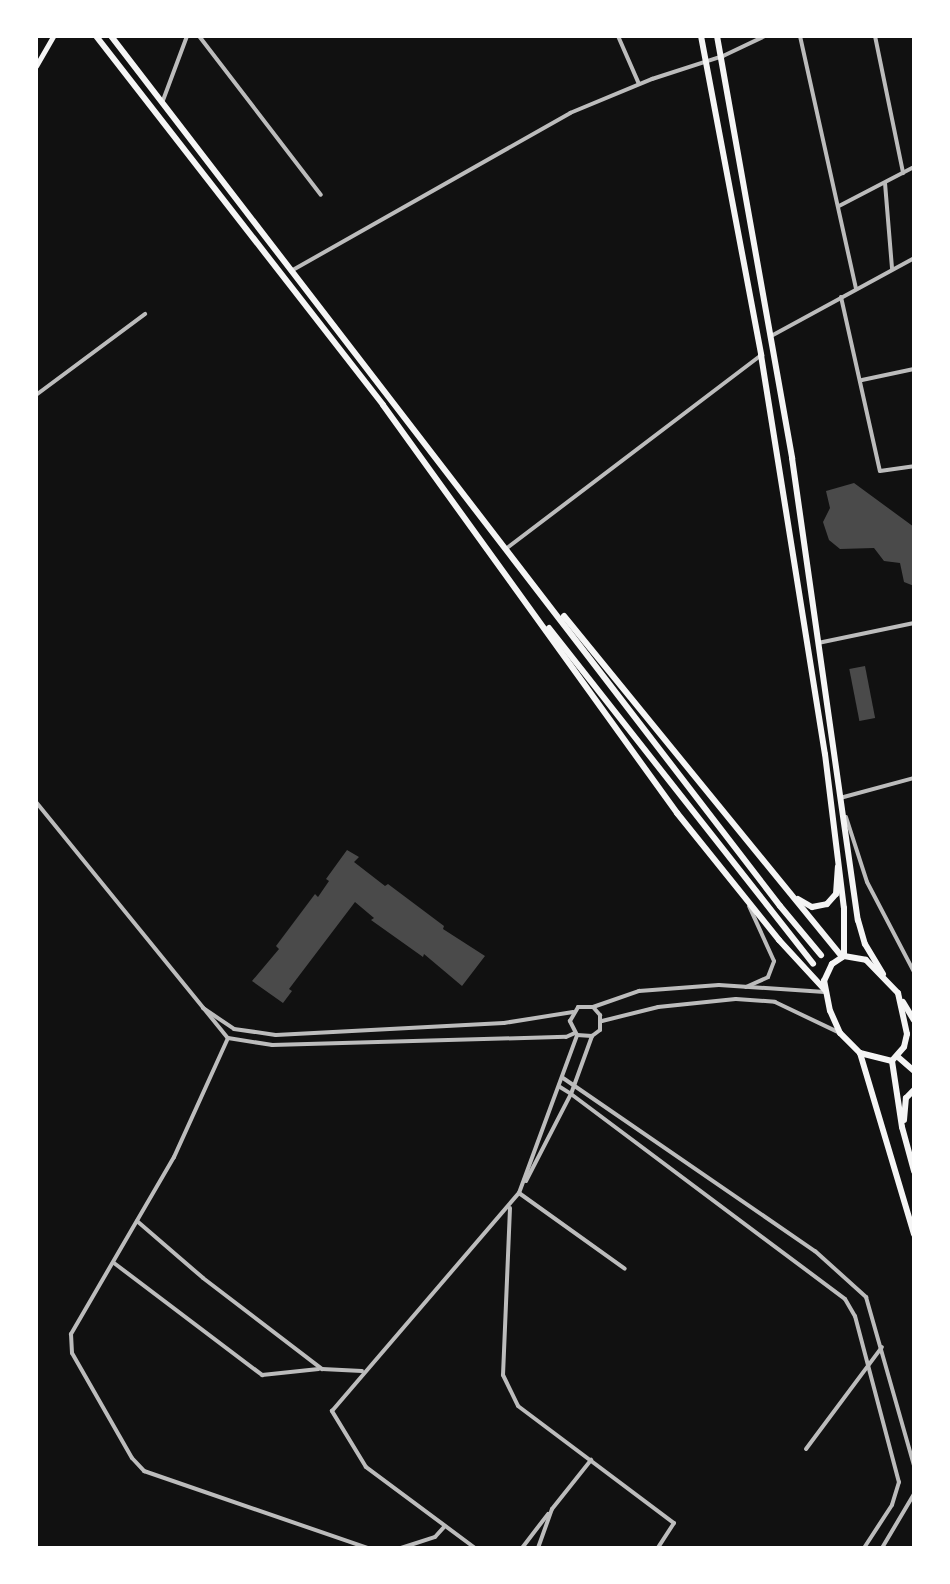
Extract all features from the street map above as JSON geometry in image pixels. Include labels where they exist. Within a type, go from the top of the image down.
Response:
[{"type":"main road","points":[[36,66],[53,36]]},
{"type":"main road","points":[[96,36],[383,405],[677,813],[825,991]]},
{"type":"main road","points":[[111,36],[161,105],[821,955]]},
{"type":"main road","points":[[701,36],[761,355],[825,754],[844,908],[843,957]]},
{"type":"main road","points":[[717,36],[773,335],[858,920],[865,944],[914,1020]]},
{"type":"main road","points":[[507,548],[843,957]]},
{"type":"main road","points":[[497,563],[813,964]]},
{"type":"main road","points":[[794,897],[812,907],[827,904],[836,894],[838,867]]},
{"type":"main road","points":[[883,974],[866,960],[843,957],[832,964],[824,981],[825,991],[840,1033],[860,1053],[914,1234]]},
{"type":"main road","points":[[898,993],[907,1034],[895,1059],[905,1139],[914,1171]]},
{"type":"main road","points":[[860,1053],[895,1059],[914,1071]]},
{"type":"main road","points":[[905,1139],[903,1111],[906,1098],[914,1090]]},
{"type":"street","points":[[161,105],[187,36]]},
{"type":"street","points":[[199,36],[321,195]]},
{"type":"street","points":[[618,36],[639,84]]},
{"type":"street","points":[[291,271],[570,113],[706,59],[723,56],[765,36]]},
{"type":"street","points":[[800,36],[856,289]]},
{"type":"street","points":[[875,36],[903,173]]},
{"type":"street","points":[[839,206],[914,167]]},
{"type":"street","points":[[885,183],[892,269]]},
{"type":"street","points":[[773,335],[914,258]]},
{"type":"street","points":[[841,297],[880,471],[914,466]]},
{"type":"street","points":[[36,395],[145,314]]},
{"type":"street","points":[[507,548],[761,355]]},
{"type":"street","points":[[862,380],[914,369]]},
{"type":"street","points":[[816,644],[914,623]]},
{"type":"street","points":[[914,778],[840,797],[867,882],[914,972]]},
{"type":"street","points":[[36,802],[228,1038],[272,1045],[566,1037],[576,1034],[592,1036]]},
{"type":"street","points":[[740,889],[774,961],[768,977],[744,987]]},
{"type":"street","points":[[199,1005],[234,1029],[276,1035],[504,1023],[573,1012],[583,1005],[593,1007],[639,991],[669,987],[825,991]]},
{"type":"street","points":[[475,1548],[366,1467],[332,1411],[519,1193],[571,1094],[592,1036],[602,1021],[658,1007],[736,999],[775,1002],[840,1033]]},
{"type":"street","points":[[593,1007],[602,1021]]},
{"type":"street","points":[[519,1193],[563,1078],[576,1034],[570,1021],[573,1012]]},
{"type":"street","points":[[228,1038],[174,1157],[71,1334],[70,1343],[75,1360],[136,1464],[152,1475],[200,1488],[368,1548]]},
{"type":"street","points":[[563,1078],[815,1251],[866,1297],[914,1466]]},
{"type":"street","points":[[560,1087],[845,1299],[855,1316],[899,1482],[892,1505],[864,1548]]},
{"type":"street","points":[[519,1193],[625,1269]]},
{"type":"street","points":[[510,1206],[503,1375],[518,1406],[674,1523],[658,1548]]},
{"type":"street","points":[[137,1221],[234,1303],[322,1369]]},
{"type":"street","points":[[114,1262],[262,1375],[322,1369],[364,1371]]},
{"type":"street","points":[[806,1449],[882,1347]]},
{"type":"street","points":[[522,1548],[591,1460]]},
{"type":"street","points":[[882,1548],[914,1494]]},
{"type":"street","points":[[538,1548],[552,1509]]},
{"type":"street","points":[[401,1548],[435,1537],[444,1526]]},
{"type":"building","points":[[854,483],[914,527],[914,586],[904,582],[900,563],[884,561],[874,548],[840,549],[829,540],[823,522],[830,508],[826,491]]},
{"type":"building","points":[[865,666],[875,718],[859,721],[849,669]]},
{"type":"building","points":[[347,850],[359,857],[354,862],[385,886],[388,884],[444,926],[443,929],[485,956],[462,986],[424,954],[423,957],[371,920],[374,918],[355,902],[289,989],[292,991],[283,1003],[252,981],[279,949],[276,946],[315,894],[318,897],[329,881],[326,879]]}]
